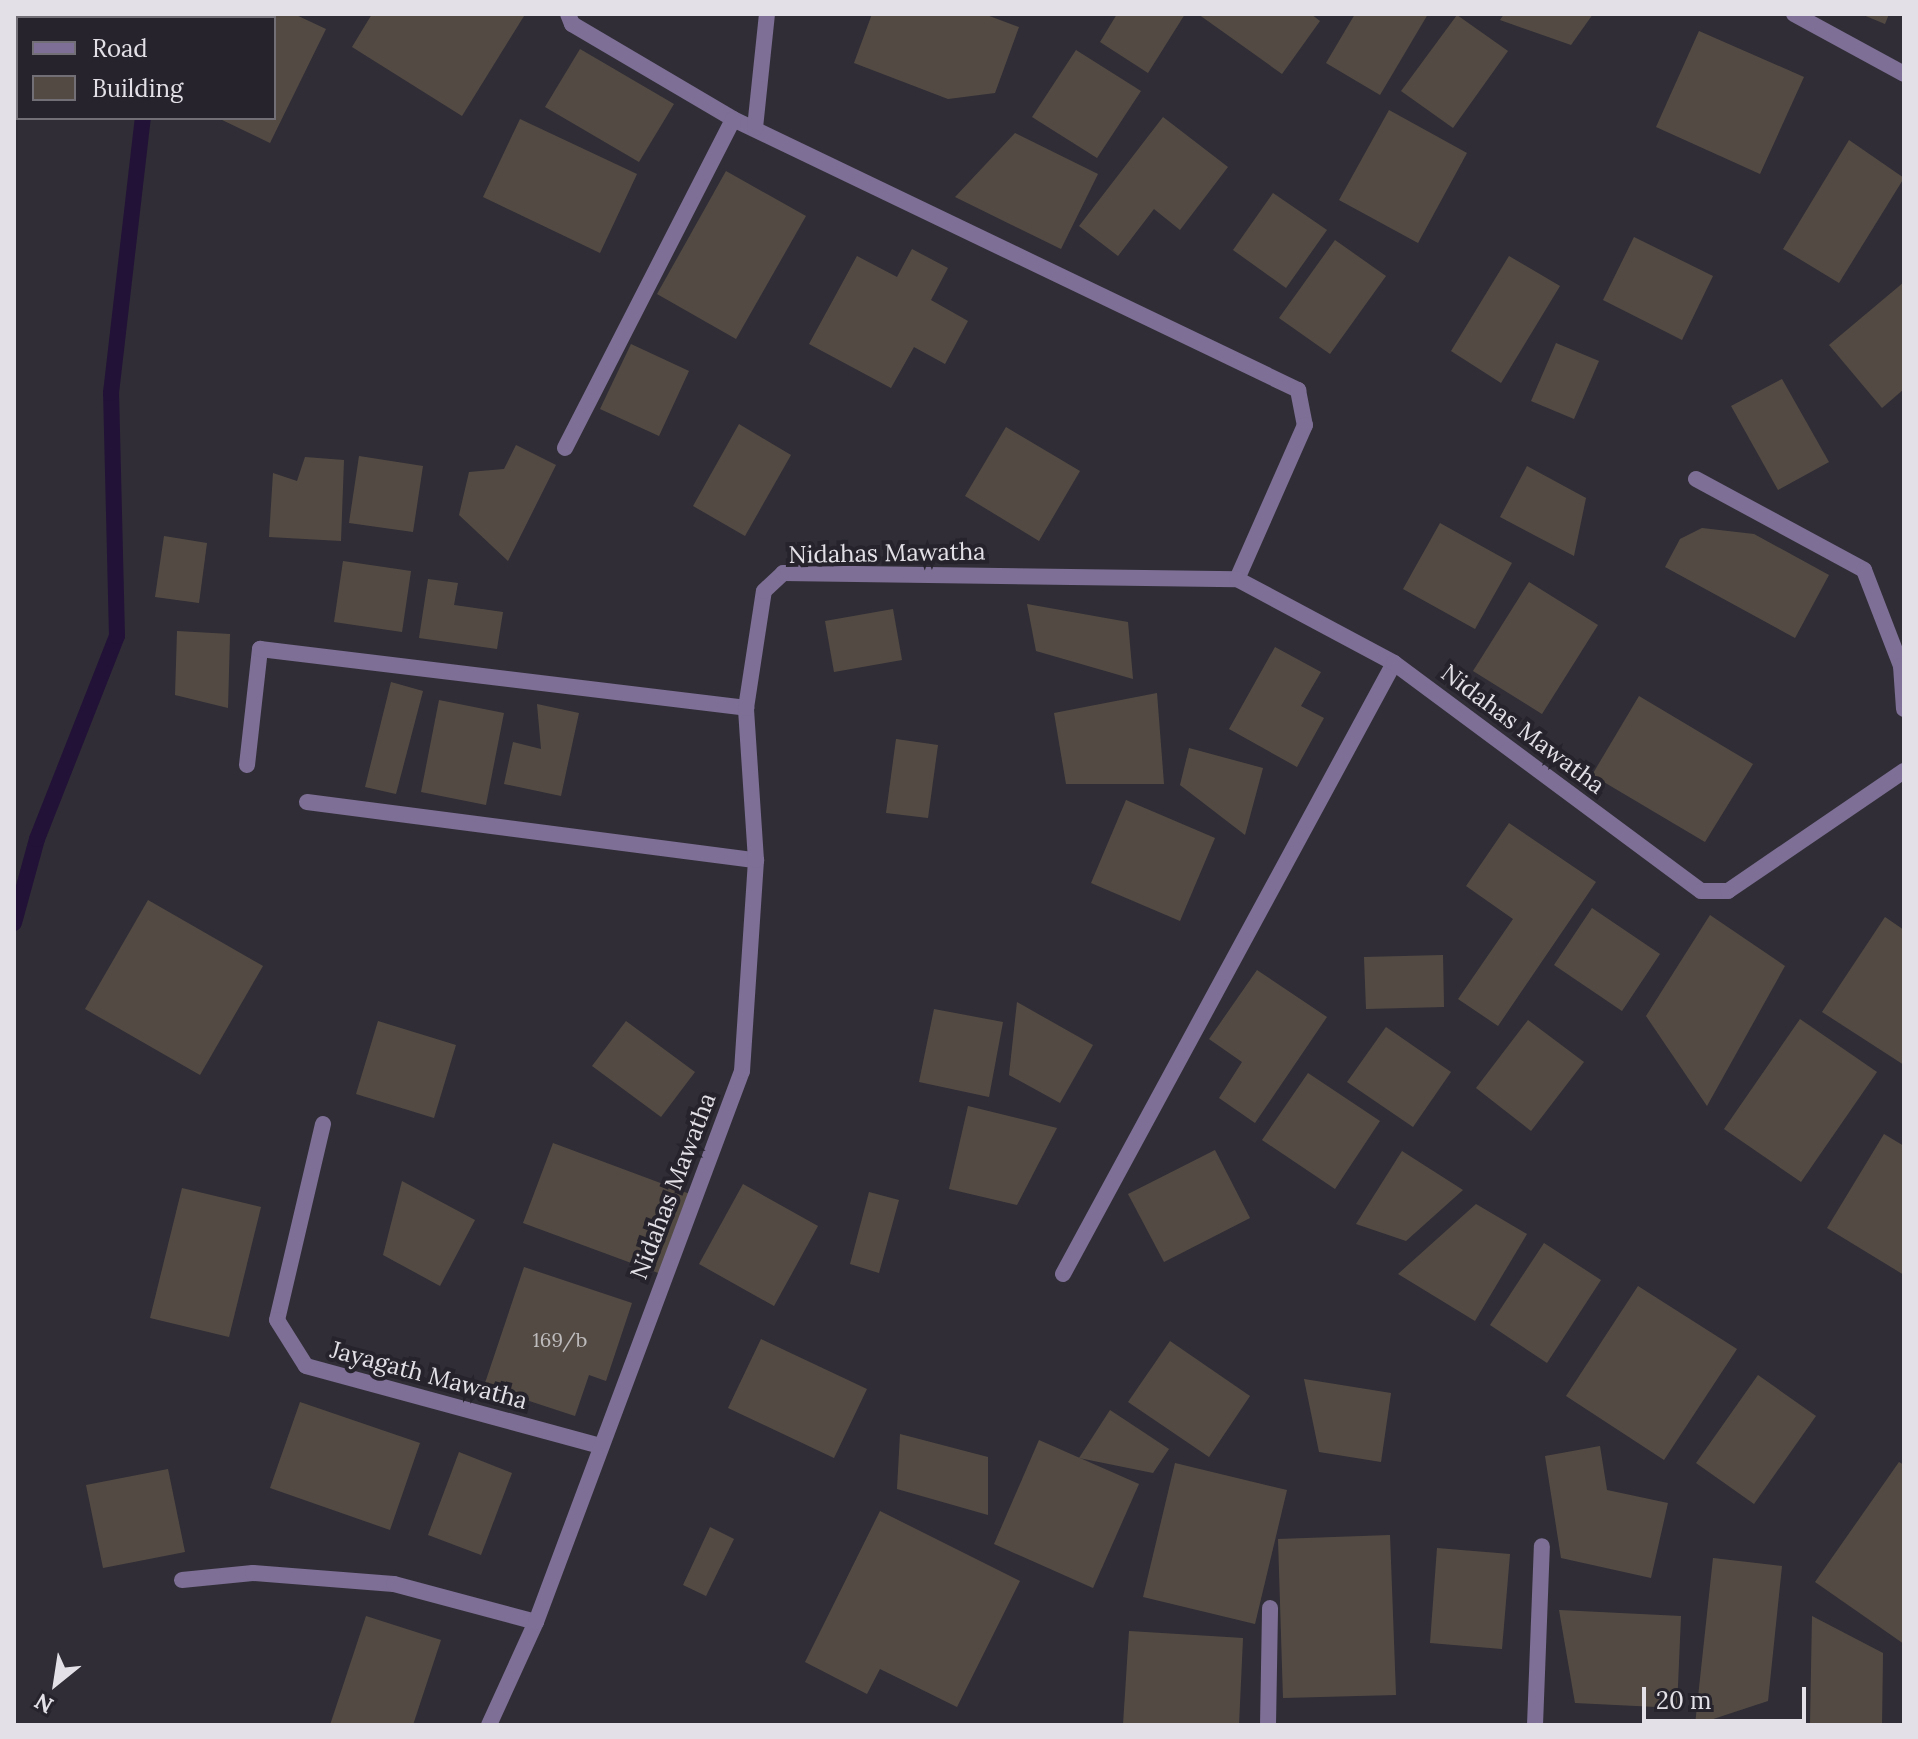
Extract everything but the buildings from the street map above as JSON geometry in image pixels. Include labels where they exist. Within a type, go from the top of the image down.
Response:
[{"type":"street","points":[[568,14],[572,24],[733,119],[1298,390],[1305,425],[1237,579]]},
{"type":"street","points":[[755,128],[767,14]]},
{"type":"street","points":[[1794,14],[1904,74]]},
{"type":"street","points":[[565,448],[733,119]]},
{"type":"street","points":[[1696,479],[1864,570],[1901,666],[1904,709]]},
{"type":"street","name":"Nidahas Mawatha","points":[[489,1725],[536,1622],[742,1071],[756,860],[746,708],[764,591],[783,573],[1237,579],[1394,663],[1701,891],[1728,891],[1904,771]]},
{"type":"street","points":[[247,765],[260,649],[746,708]]},
{"type":"street","points":[[1063,1274],[1394,663]]},
{"type":"street","points":[[307,802],[756,860]]},
{"type":"street","name":"Jayagath Mawatha","points":[[323,1124],[277,1320],[306,1366],[601,1446]]},
{"type":"street","points":[[1535,1725],[1542,1546]]},
{"type":"street","points":[[182,1580],[253,1573],[394,1584],[536,1622]]},
{"type":"street","points":[[1268,1725],[1270,1608]]},
{"type":"waterway","points":[[14,923],[37,839],[117,636],[111,393],[143,120]]}]
